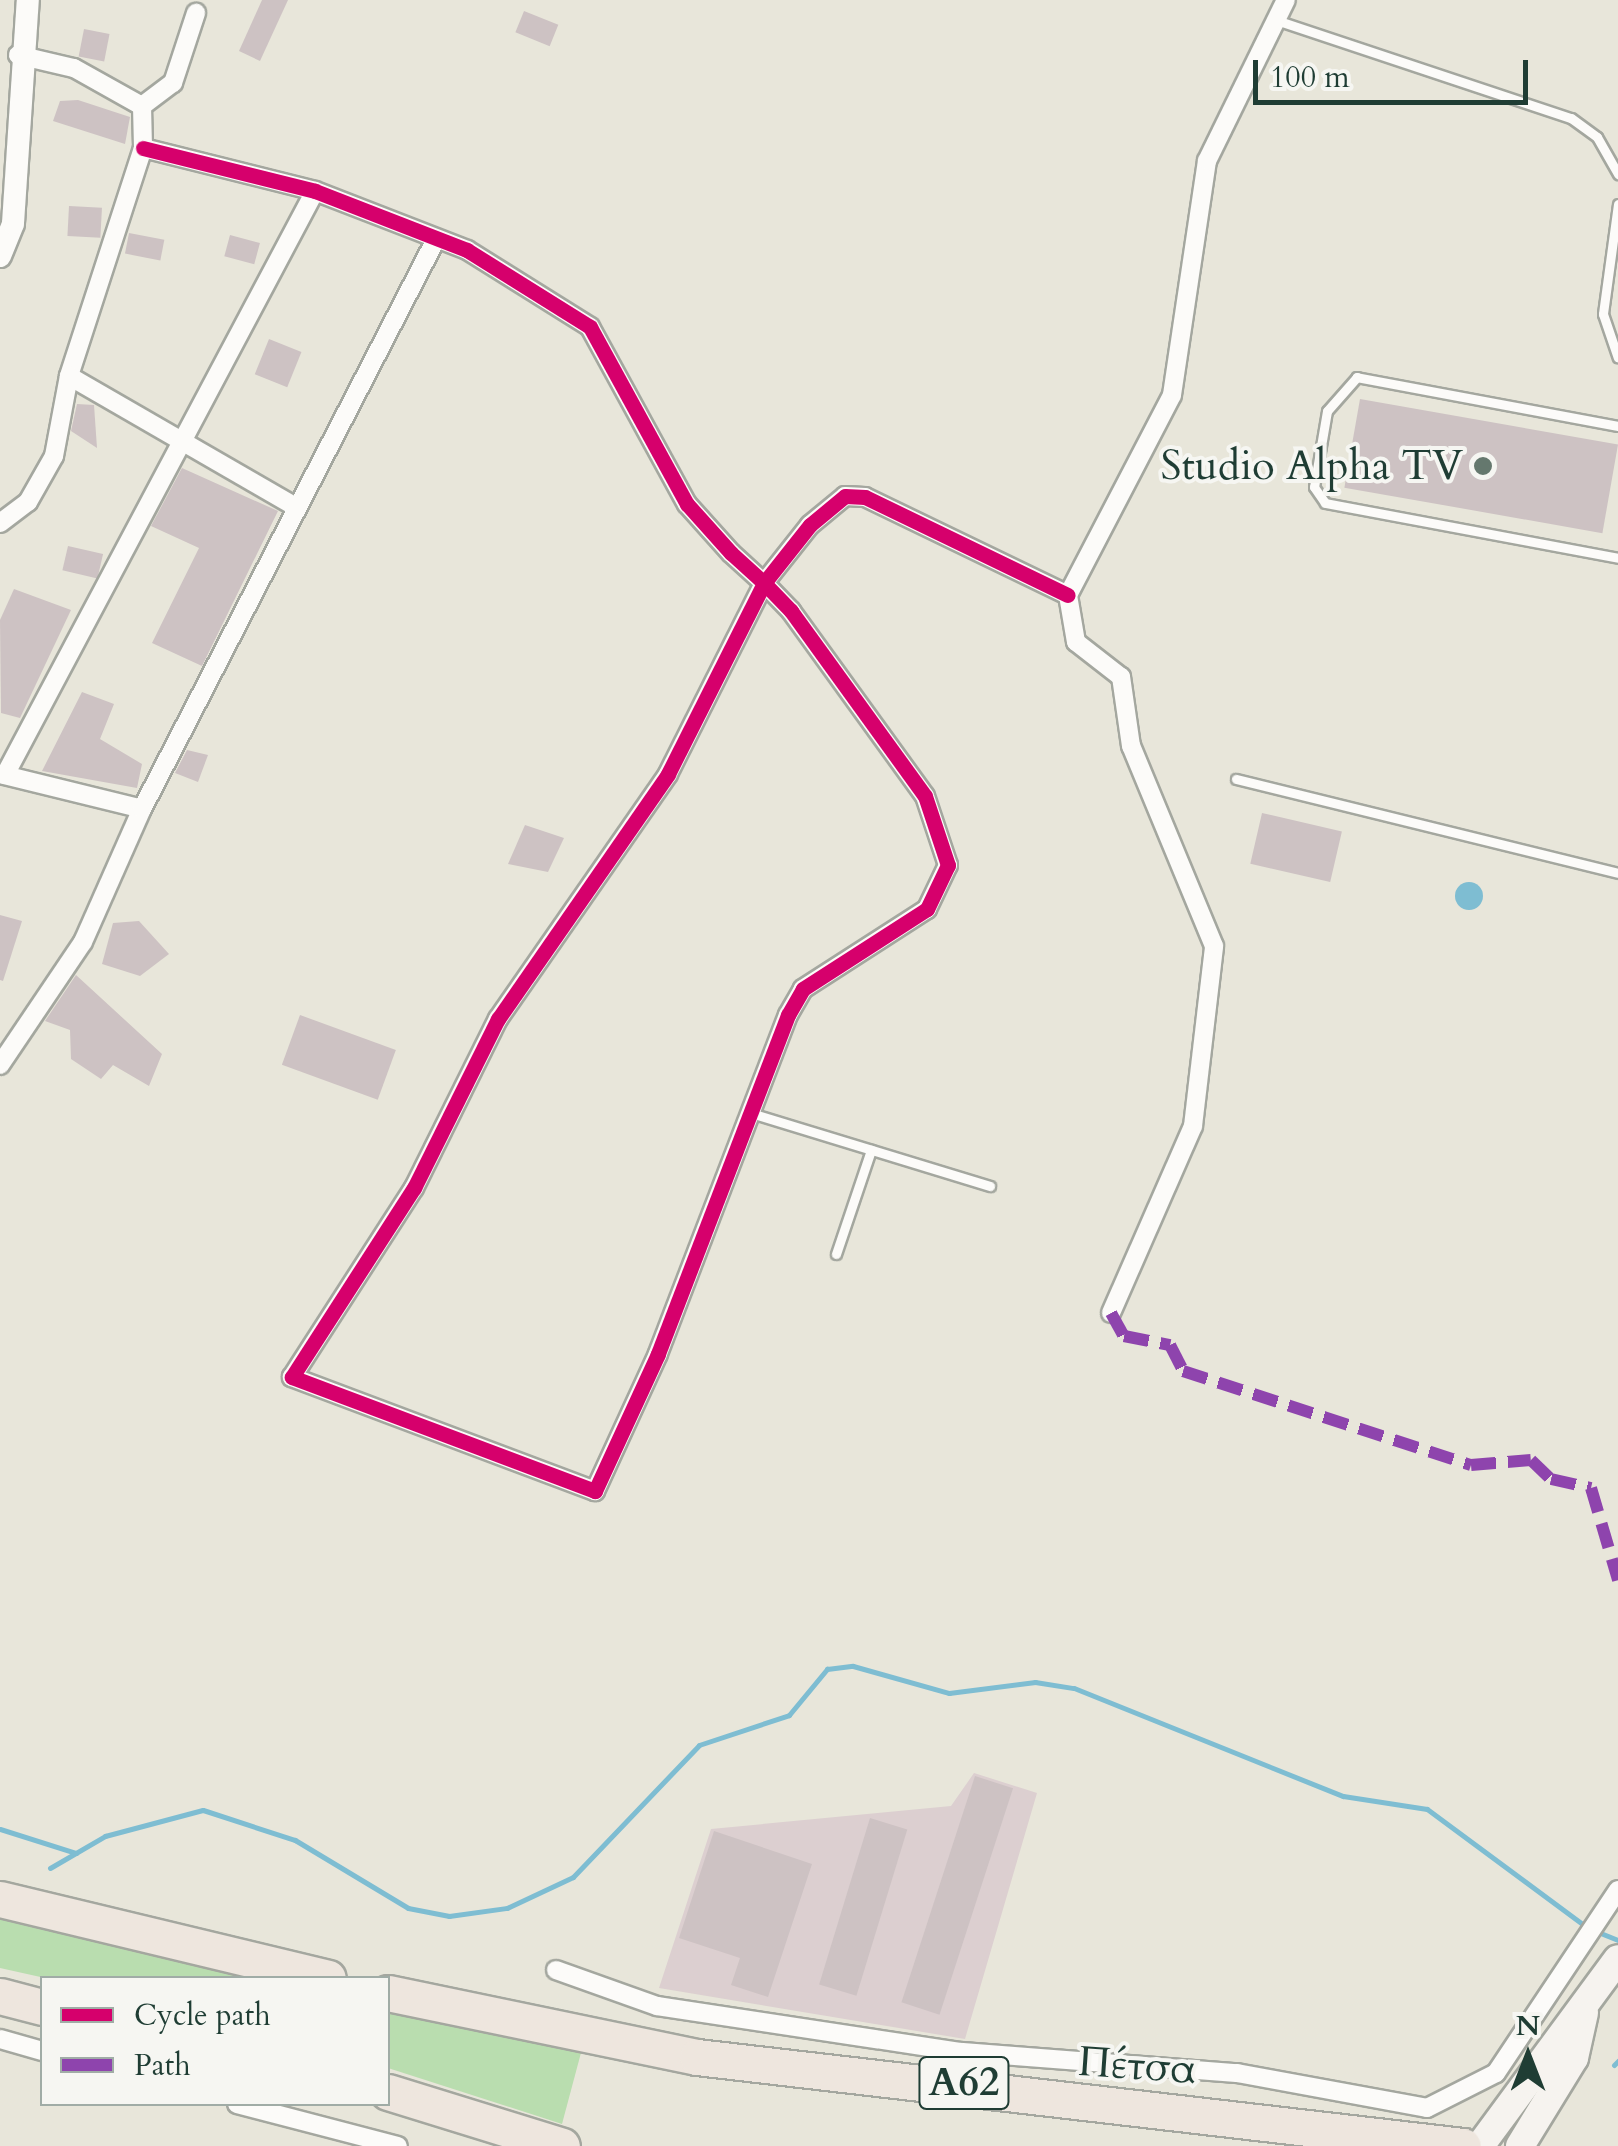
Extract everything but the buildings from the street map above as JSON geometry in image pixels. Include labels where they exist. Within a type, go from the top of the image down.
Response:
[{"type":"highway","points":[[0,1899],[320,1976]]},
{"type":"highway","name":"Α62","points":[[390,1993],[697,2057],[1463,2146]]},
{"type":"highway","points":[[0,1996],[40,2006]]},
{"type":"highway","points":[[390,2093],[562,2146]]},
{"type":"main road","points":[[1480,2146],[1548,2044],[1584,2013],[1618,1959]]},
{"type":"main road","points":[[1520,2146],[1574,2058],[1584,2013]]},
{"type":"street","points":[[0,256],[16,193],[18,54],[28,0]]},
{"type":"street","points":[[1111,1313],[1194,1126],[1214,946],[1130,746],[1121,677],[1076,642],[1068,595],[1172,395],[1208,161],[1286,0]]},
{"type":"street","points":[[142,106],[172,83],[196,14]]},
{"type":"street","points":[[18,54],[74,68],[142,106]]},
{"type":"street","points":[[0,523],[28,502],[54,456],[69,376],[143,148],[142,106]]},
{"type":"street","points":[[143,148],[315,191],[503,267],[590,327],[686,504],[764,583],[924,796],[948,866],[927,909],[803,989],[595,1491],[292,1376],[414,1188],[498,1018],[668,774],[764,583],[834,502],[854,496],[1068,595]]},
{"type":"street","points":[[142,809],[3,774],[175,444],[315,191]]},
{"type":"street","points":[[0,1064],[83,942],[142,809],[294,506],[435,242]]},
{"type":"street","points":[[69,376],[175,444],[294,506]]},
{"type":"street","name":"Πέτσα","points":[[556,1970],[657,2006],[962,2052],[1237,2073],[1427,2108],[1496,2073],[1558,1989],[1618,1890]]},
{"type":"street","points":[[0,2039],[40,2050]]},
{"type":"street","points":[[245,2106],[398,2146]]},
{"type":"lane","points":[[1276,20],[1572,118],[1597,137],[1618,174]]},
{"type":"lane","points":[[1618,204],[1603,314],[1618,358]]},
{"type":"lane","points":[[1618,426],[1357,378],[1328,411],[1314,487],[1325,503],[1618,558]]},
{"type":"lane","points":[[1236,779],[1618,873]]},
{"type":"lane","points":[[752,1113],[990,1186]]},
{"type":"lane","points":[[836,1254],[871,1150]]},
{"type":"shaded area","points":[[974,1773],[1037,1793],[965,2039],[659,1988],[711,1829],[951,1806]]},
{"type":"green space","points":[[0,1914],[269,1976],[40,1977],[0,1968]]},
{"type":"green space","points":[[390,2006],[582,2049],[562,2124],[390,2069]]},
{"type":"water","points":[[1469,882],[1479,886],[1483,896],[1479,906],[1469,910],[1459,906],[1455,896],[1459,886]]},
{"type":"waterway","points":[[50,1868],[105,1836],[203,1810],[295,1840],[408,1908],[449,1916],[507,1908],[573,1877],[699,1745],[789,1715],[827,1669],[853,1666],[949,1693],[1035,1682],[1074,1688],[1343,1796],[1427,1809],[1588,1928]]},
{"type":"waterway","points":[[0,1829],[76,1853]]},
{"type":"waterway","points":[[1598,1932],[1618,1940]]},
{"type":"waterway","points":[[1614,2065],[1618,2061]]},
{"type":"marked path","points":[[1111,1313],[1124,1336],[1170,1345],[1183,1371],[1471,1465],[1531,1460],[1551,1479],[1591,1488],[1618,1580]]},
{"type":"cycle path","points":[[143,148],[315,191],[467,250],[590,327],[687,504],[731,553],[764,583],[791,611],[925,796],[948,865],[927,909],[803,989],[788,1015],[658,1354],[595,1491],[292,1377],[414,1188],[498,1019],[668,774],[764,583],[810,525],[845,496],[865,497],[1068,595]]},
{"type":"place","name":"Studio Alpha TV","points":[[1483,466]]}]
